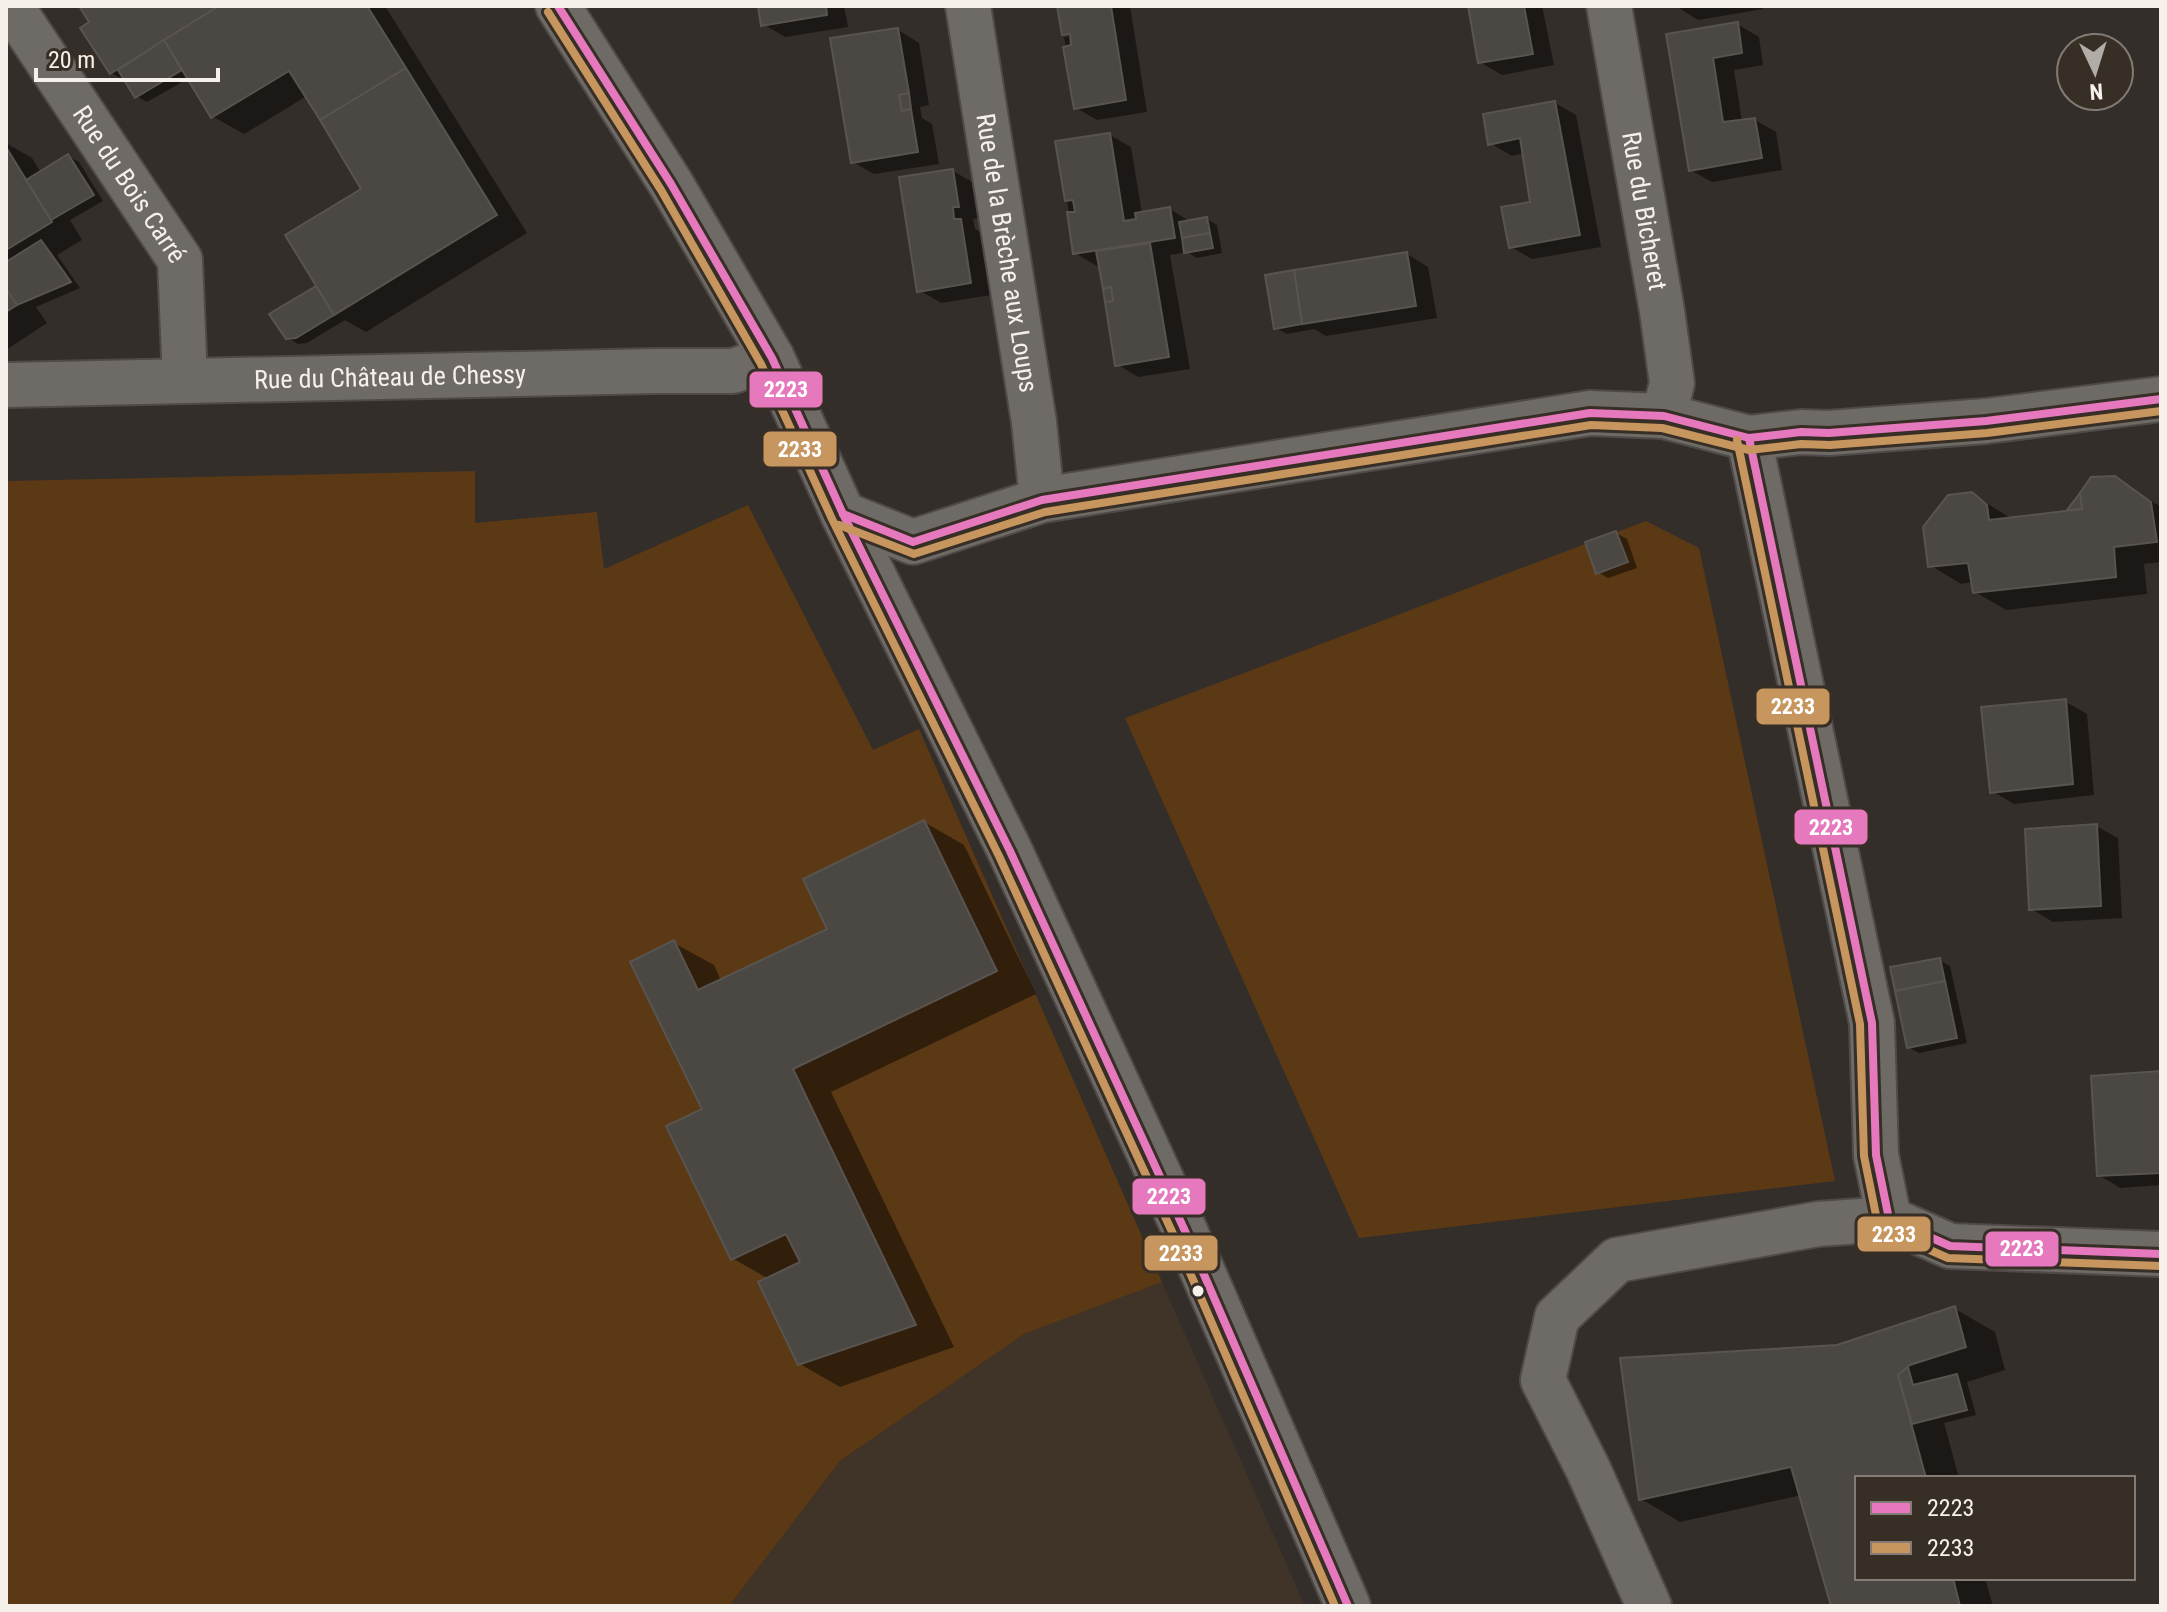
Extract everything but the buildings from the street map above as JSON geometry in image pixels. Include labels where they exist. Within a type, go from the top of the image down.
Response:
[{"type":"street","name":"Rue du Bois Carré","points":[[11,6],[180,260],[185,381]]},
{"type":"street","points":[[558,6],[671,184],[772,358],[843,514],[1015,863],[1185,1231],[1348,1606]]},
{"type":"street","name":"Rue de la Brèche aux Loups","points":[[968,6],[1034,422],[1042,500]]},
{"type":"street","name":"Rue du Bicheret","points":[[1609,6],[1672,383],[1664,416]]},
{"type":"street","name":"Rue du Château de Chessy","points":[[6,385],[733,371],[772,358]]},
{"type":"street","points":[[843,514],[913,542],[1042,500],[1590,413],[1664,416],[1749,438],[1986,421],[2161,399]]},
{"type":"street","points":[[1749,438],[1872,1023],[1876,1155],[1889,1219]]},
{"type":"street","points":[[1649,1606],[1588,1469],[1543,1380],[1557,1317],[1617,1260],[1818,1224],[1889,1219],[1950,1246],[2161,1254]]},
{"type":"shaded area","points":[[475,471],[475,523],[597,512],[604,569],[748,505],[873,750],[919,729],[1162,1282],[1024,1334],[840,1461],[729,1606],[6,1606],[6,481]]},
{"type":"shaded area","points":[[1646,521],[1699,548],[1835,1181],[1359,1238],[1125,718]]},
{"type":"shaded area","points":[[1162,1282],[1305,1606],[729,1606],[840,1461],[1024,1334]]},
{"type":"transit line","name":"2223","points":[[558,6],[671,184],[772,358],[843,514],[1010,851],[1185,1231],[1348,1606]]},
{"type":"transit line","name":"2233","points":[[548,12],[661,190],[761,364],[832,519],[999,856],[1174,1236],[1335,1606]]},
{"type":"transit line","name":"2223","points":[[843,514],[913,542],[1042,500],[1590,413],[1664,416],[1749,438],[1986,421],[2161,399]]},
{"type":"transit line","name":"2233","points":[[839,525],[914,554],[1045,512],[1591,425],[1662,428],[1749,450],[1987,433],[2161,411]]},
{"type":"transit line","name":"2223","points":[[1749,438],[1872,1023],[1876,1155],[1889,1219]]},
{"type":"transit line","name":"2233","points":[[1737,440],[1860,1024],[1864,1156],[1878,1225],[1948,1258],[2161,1266]]},
{"type":"transit line","name":"2223","points":[[1889,1219],[1950,1246],[2161,1254]]}]
